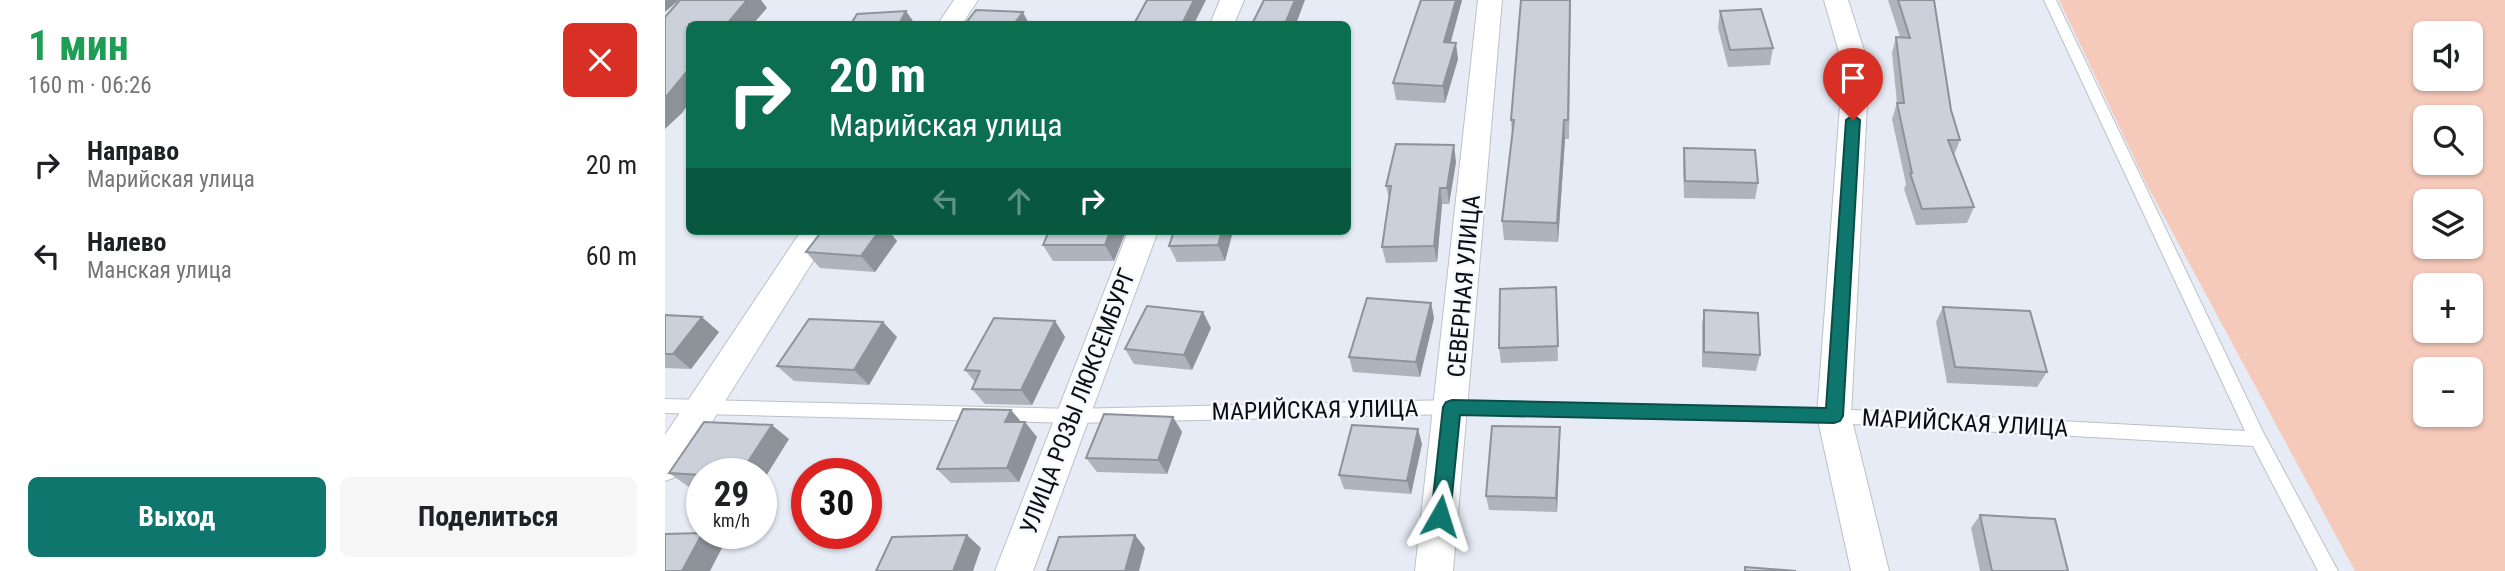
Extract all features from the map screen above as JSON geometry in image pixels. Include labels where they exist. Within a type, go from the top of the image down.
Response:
[{"type":"street","points":[[952,21],[966,0]]},
{"type":"street","points":[[1223,21],[1231,0]]},
{"type":"street","name":"СЕВЕРНАЯ УЛИЦА","points":[[1434,571],[1490,0]]},
{"type":"street","points":[[1836,0],[1856,66],[1834,416],[1871,571]]},
{"type":"street","points":[[665,465],[814,235]]},
{"type":"street","name":"УЛИЦА РОЗЫ ЛЮКСЕМБУРГ","points":[[1014,571],[1141,235]]},
{"type":"lane","points":[[2050,0],[2258,439],[2328,571]]},
{"type":"lane","name":"МАРИЙСКАЯ УЛИЦА","points":[[665,406],[1072,416],[1452,407],[1834,416],[2258,439]]},
{"type":"shaded area","points":[[2059,0],[2505,0],[2505,571],[2355,571],[2147,185]]},
{"type":"building","points":[[680,0],[747,0],[730,21],[686,21],[686,73],[665,98],[665,17]]},
{"type":"building","points":[[1147,0],[1194,0],[1184,21],[1136,21]]},
{"type":"building","points":[[1264,0],[1295,0],[1286,21],[1254,21]]},
{"type":"building","points":[[1421,0],[1456,0],[1444,42],[1456,43],[1443,86],[1393,83]]},
{"type":"building","points":[[1521,0],[1570,0],[1568,120],[1564,120],[1557,223],[1502,221],[1514,120],[1511,120]]},
{"type":"building","points":[[1898,0],[1934,0],[1951,110],[1960,140],[1948,140],[1974,207],[1922,209],[1910,173],[1897,103],[1904,103],[1896,37],[1910,38]]},
{"type":"building","points":[[1761,9],[1773,48],[1730,50],[1720,11]]},
{"type":"building","points":[[976,10],[1023,12],[1016,21],[967,21]]},
{"type":"building","points":[[906,11],[901,21],[853,21],[857,14]]},
{"type":"building","points":[[1396,144],[1454,145],[1447,188],[1440,188],[1434,246],[1382,247],[1391,186],[1386,186]]},
{"type":"building","points":[[1684,148],[1755,150],[1758,183],[1685,181]]},
{"type":"building","points":[[819,235],[876,235],[861,256],[806,252]]},
{"type":"building","points":[[1047,235],[1109,235],[1105,245],[1043,245]]},
{"type":"building","points":[[1173,235],[1221,235],[1218,245],[1169,246]]},
{"type":"building","points":[[1556,287],[1558,346],[1499,348],[1500,289]]},
{"type":"building","points":[[1367,298],[1431,303],[1416,362],[1349,357]]},
{"type":"building","points":[[1147,306],[1203,312],[1184,355],[1125,349]]},
{"type":"building","points":[[1943,307],[2030,311],[2047,372],[1955,367]]},
{"type":"building","points":[[1704,310],[1758,313],[1760,355],[1704,352]]},
{"type":"building","points":[[665,315],[702,317],[673,354],[665,354]]},
{"type":"building","points":[[994,318],[1055,321],[1021,390],[972,389],[980,371],[965,370]]},
{"type":"building","points":[[809,319],[883,322],[854,370],[777,366]]},
{"type":"building","points":[[963,409],[1011,410],[1005,422],[1025,422],[1007,468],[937,469]]},
{"type":"building","points":[[1104,414],[1173,417],[1158,460],[1086,458]]},
{"type":"building","points":[[704,422],[772,425],[750,458],[686,458],[686,474],[669,473]]},
{"type":"building","points":[[1352,425],[1418,429],[1407,481],[1339,475]]},
{"type":"building","points":[[1492,426],[1560,427],[1556,498],[1486,496]]},
{"type":"building","points":[[1980,515],[2055,519],[2068,571],[1992,571]]},
{"type":"building","points":[[686,533],[686,549],[694,549],[682,571],[665,571],[665,534]]},
{"type":"building","points":[[967,535],[953,571],[876,571],[892,537]]},
{"type":"building","points":[[1135,535],[1125,571],[1047,571],[1059,537]]},
{"type":"building","points":[[1745,567],[1796,571],[1745,571]]},
{"type":"route","points":[[1440,516],[1452,407],[1834,416],[1853,120]]}]
